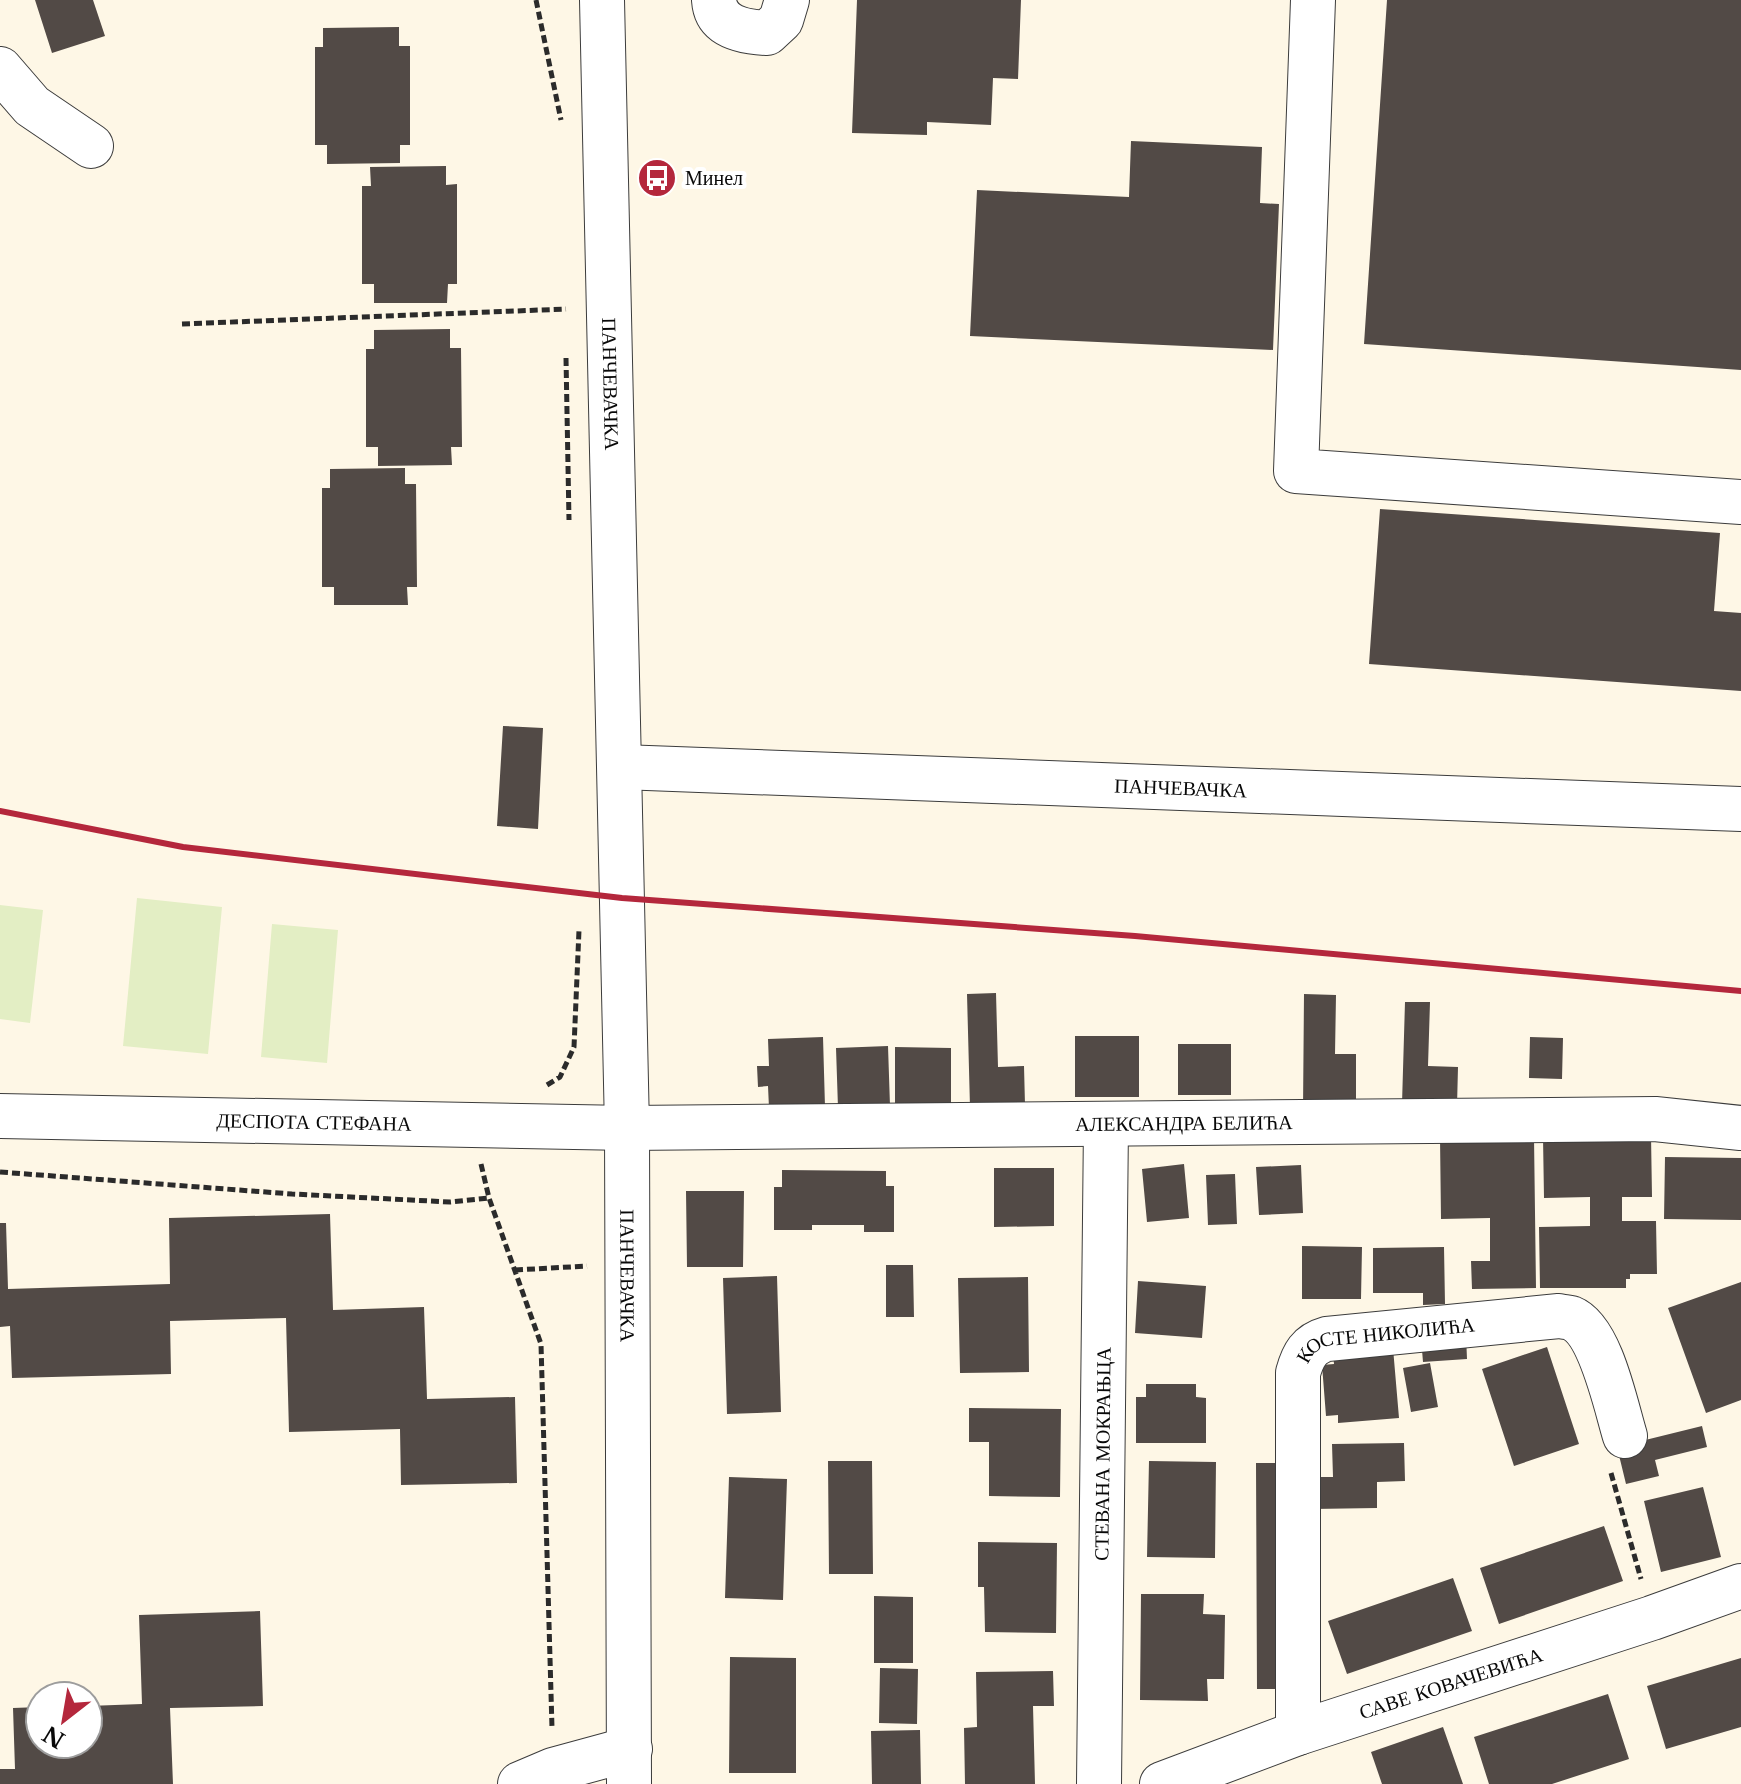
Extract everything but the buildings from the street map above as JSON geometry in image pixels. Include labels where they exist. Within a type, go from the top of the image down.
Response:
[{"type":"street","name":"ПАНЧЕВАЧКА","points":[[602,0],[627,1128],[630,1766]]},
{"type":"street","points":[[714,0],[714,6],[730,27],[767,33],[781,20],[787,0]]},
{"type":"street","points":[[1313,0],[1296,471],[1741,502]]},
{"type":"street","points":[[0,69],[16,112],[91,146]]},
{"type":"street","name":"ПАНЧЕВАЧКА","points":[[621,767],[1741,809]]},
{"type":"street","name":"ДЕСПОТА СТЕФАНА","points":[[0,1116],[627,1128]]},
{"type":"street","name":"АЛЕКСАНДРА БЕЛИЋА","points":[[627,1128],[1655,1119],[1741,1128]]},
{"type":"street","name":"СТЕВАНА МОКРАЊЦА","points":[[1099,1784],[1106,1124]]},
{"type":"street","name":"КОСТЕ НИКОЛИЋА","points":[[1298,1733],[1298,1373],[1302,1358],[1315,1342],[1543,1318],[1572,1318],[1583,1326],[1597,1346],[1625,1436]]},
{"type":"street","name":"САВЕ КОВАЧЕВИЋА","points":[[1162,1784],[1298,1733],[1741,1586]]},
{"type":"street","points":[[537,1777],[630,1766]]},
{"type":"path","points":[[536,0],[562,130]]},
{"type":"path","points":[[566,298],[566,324]]},
{"type":"path","points":[[182,324],[566,309]]},
{"type":"path","points":[[566,353],[570,529]]},
{"type":"path","points":[[539,1090],[560,1077],[574,1047],[580,920]]},
{"type":"path","points":[[472,1127],[489,1198],[541,1344],[537,1777]]},
{"type":"path","points":[[0,1172],[324,1196],[450,1202],[489,1198]]},
{"type":"path","points":[[1625,1436],[1602,1443],[1652,1618]]},
{"type":"green space","points":[[137,898],[222,907],[208,1054],[123,1046]]},
{"type":"green space","points":[[0,905],[43,910],[30,1023],[0,1019]]},
{"type":"green space","points":[[272,924],[338,930],[327,1063],[261,1057]]},
{"type":"railway","points":[[0,811],[183,847],[622,898],[1135,936],[1741,991]]},
{"type":"place","name":"Минел","points":[[657,178]]}]
